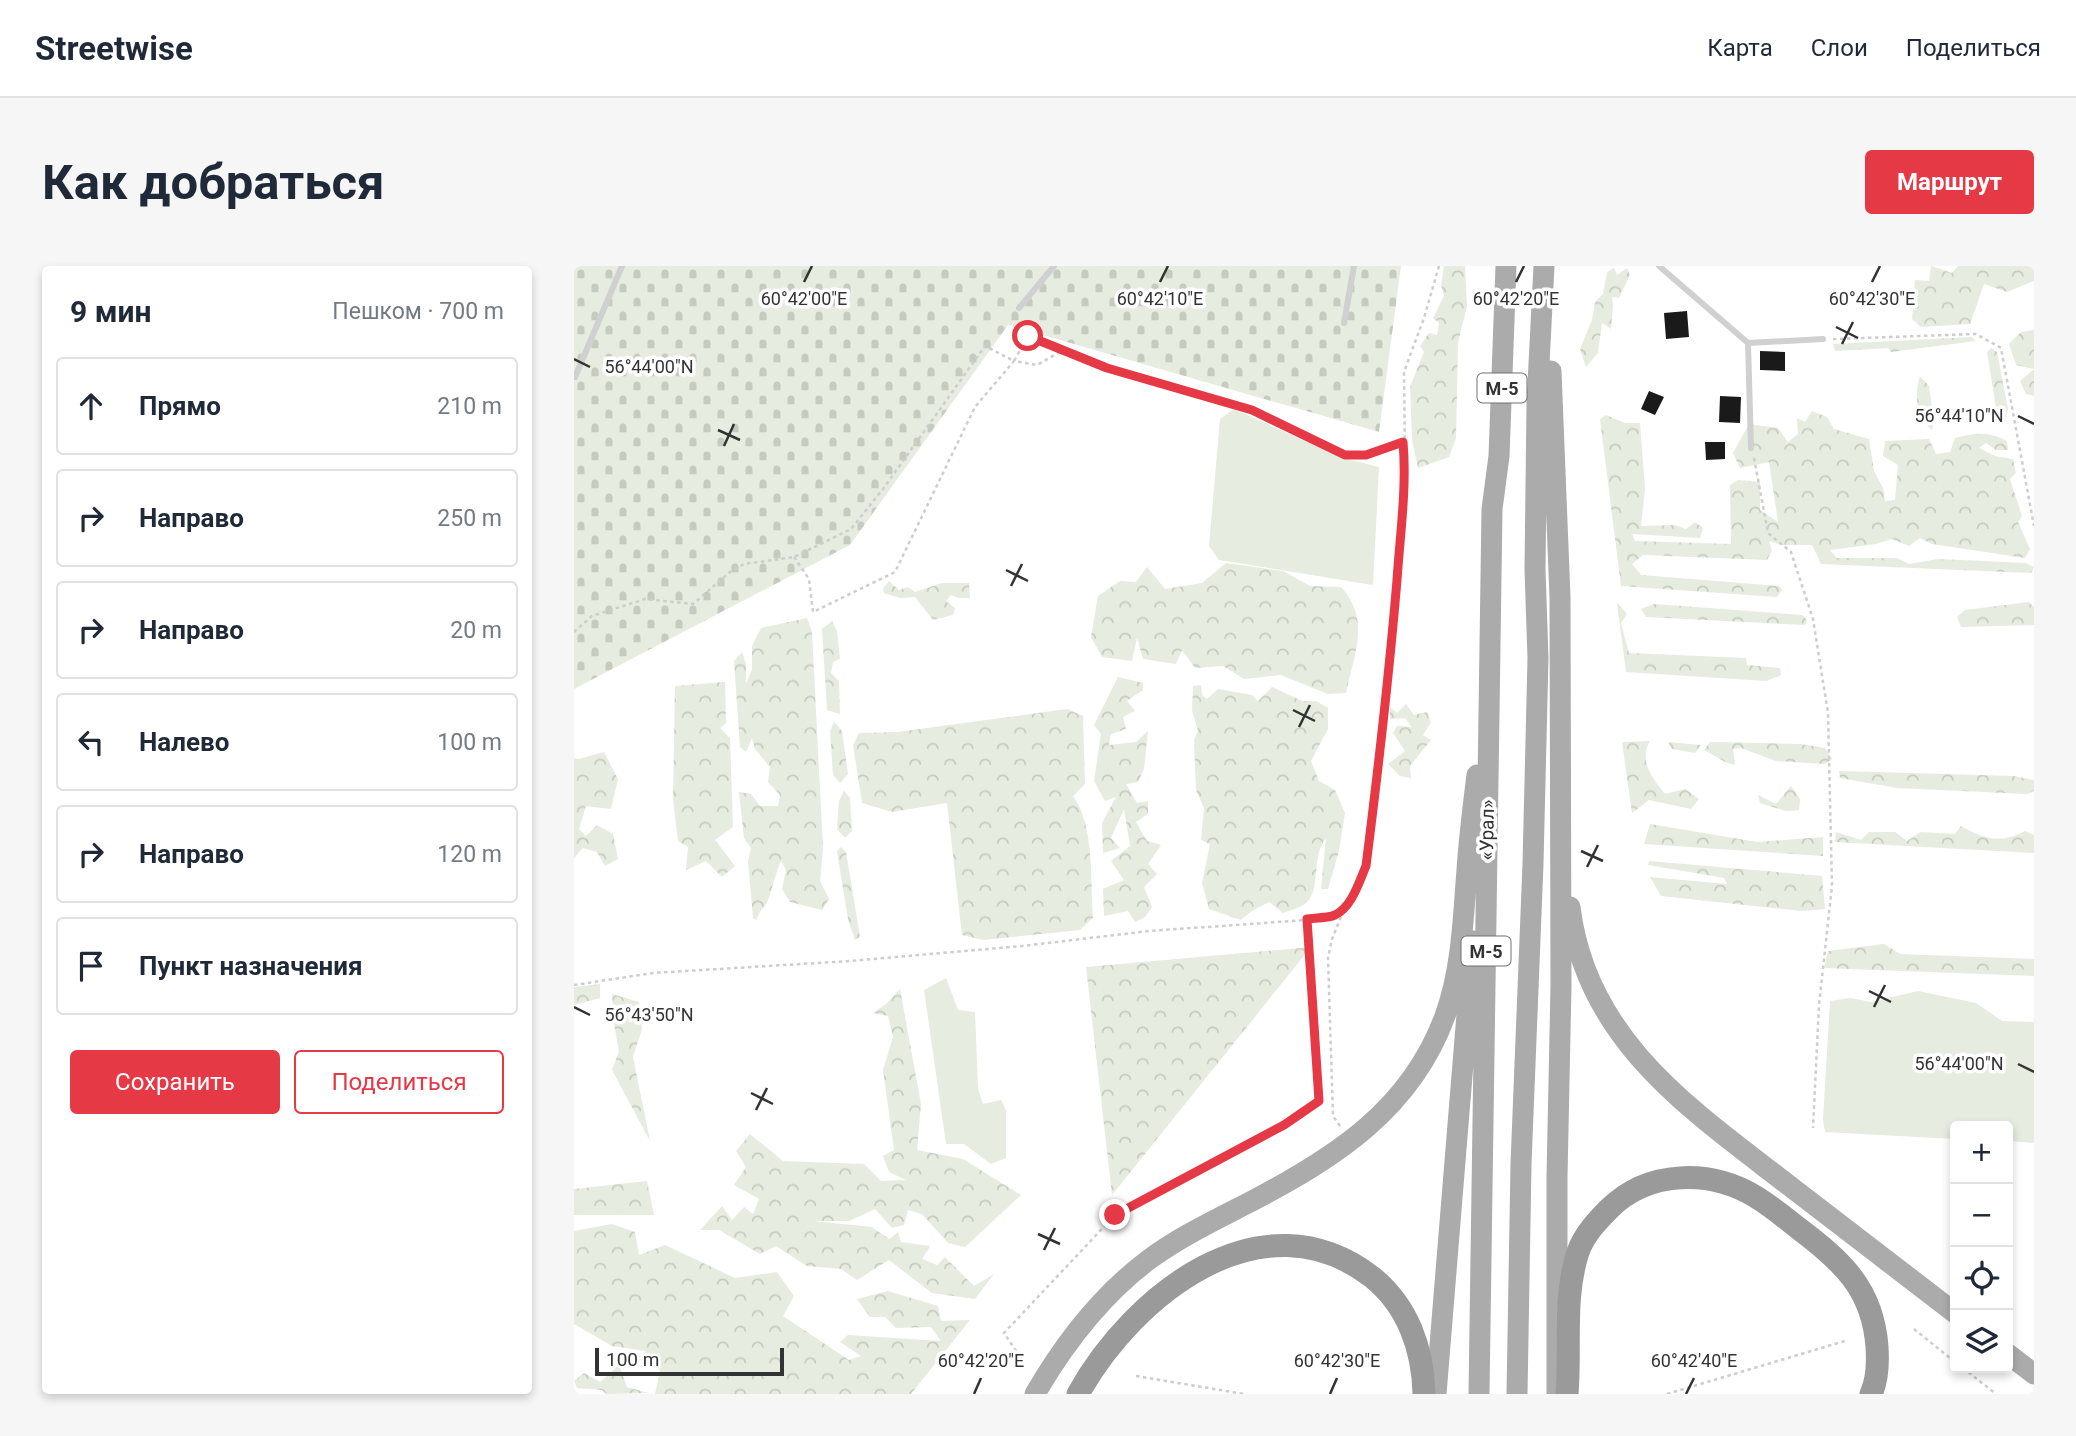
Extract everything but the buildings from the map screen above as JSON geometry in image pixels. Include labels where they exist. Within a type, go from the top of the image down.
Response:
[{"type":"highway","points":[[1567,1394],[1569,1285],[1579,1250],[1589,1231],[1617,1200],[1648,1183],[1673,1177],[1719,1181],[1754,1195],[1840,1263],[1860,1286],[1872,1312],[1877,1360],[1871,1394]]},
{"type":"highway","points":[[1078,1394],[1109,1348],[1133,1322],[1186,1276],[1227,1256],[1268,1245],[1319,1249],[1338,1256],[1358,1267],[1390,1294],[1402,1311],[1420,1353],[1424,1394]]},
{"type":"main road","name":"«Урал»","points":[[1479,1394],[1492,509],[1499,456],[1506,266]]},
{"type":"main road","points":[[1546,266],[1560,597],[1561,986],[1557,1394]]},
{"type":"main road","name":"М-5","points":[[1517,1394],[1521,1164],[1538,658],[1535,570],[1537,403],[1546,266]]},
{"type":"main road","points":[[1436,1394],[1476,896],[1483,662],[1492,509]]},
{"type":"main road","points":[[1035,1394],[1080,1327],[1126,1278],[1173,1244],[1321,1163],[1366,1129],[1393,1104],[1414,1078],[1445,1016],[1454,986],[1462,942],[1469,835],[1481,742]]},
{"type":"main road","points":[[1559,837],[1565,861],[1572,924],[1586,969],[1599,1002],[1644,1066],[1718,1131],[1950,1310]]},
{"type":"main road","points":[[2013,1358],[2034,1374]]},
{"type":"lane","points":[[575,377],[622,266]]},
{"type":"lane","points":[[1019,308],[1054,266]]},
{"type":"lane","points":[[1344,323],[1354,266]]},
{"type":"lane","points":[[1659,266],[1748,343],[1823,339]]},
{"type":"lane","points":[[1748,343],[1751,448]]},
{"type":"path","points":[[574,985],[653,973],[863,960],[1023,946],[1149,931],[1307,919],[1335,915],[1345,907],[1357,889],[1366,866],[1388,691],[1405,459],[1404,372],[1439,266]]},
{"type":"path","points":[[1823,339],[1976,334],[2001,348],[2034,526]]},
{"type":"path","points":[[794,558],[809,579],[813,612],[895,572],[975,407],[1014,361],[1028,336],[1107,368],[1252,410],[1345,455],[1366,455],[1403,442]]},
{"type":"path","points":[[574,632],[592,616],[645,599],[693,604],[730,572],[744,564],[794,558],[851,529],[883,489],[985,346],[1014,361],[1037,365],[1065,349]]},
{"type":"path","points":[[1751,448],[1759,477],[1768,533],[1791,552],[1814,619],[1828,713],[1832,886],[1819,1005],[1813,1128]]},
{"type":"path","points":[[1333,1116],[1328,958],[1332,939],[1345,907]]},
{"type":"path","points":[[1020,1357],[1004,1334],[1115,1215],[1284,1125],[1319,1101],[1307,919]]},
{"type":"path","points":[[1914,1329],[1950,1358]]},
{"type":"path","points":[[1667,1394],[1848,1340]]},
{"type":"path","points":[[1969,1373],[1996,1394]]},
{"type":"path","points":[[1136,1376],[1244,1394]]},
{"type":"green space","points":[[574,266],[1401,266],[1379,432],[1008,325],[850,545],[574,689]]},
{"type":"green space","points":[[1444,266],[1465,266],[1467,306],[1458,343],[1456,438],[1449,457],[1418,468],[1412,440],[1410,387],[1424,352],[1420,346],[1429,333],[1437,335],[1439,323],[1433,318],[1444,296],[1441,285]]},
{"type":"green space","points":[[1931,266],[1952,273],[1958,266],[2034,266],[2034,281],[2007,292],[1984,284],[1970,324],[1921,327],[1912,319],[1915,280],[1929,281]]},
{"type":"green space","points":[[1614,268],[1617,275],[1627,268],[1630,275],[1619,298],[1612,297],[1611,329],[1602,323],[1598,353],[1586,367],[1580,349],[1592,320],[1595,302],[1603,294],[1607,272]]},
{"type":"green space","points":[[2034,330],[2034,369],[2016,365],[2009,344],[2021,332]]},
{"type":"green space","points":[[1971,337],[1976,341],[1891,352],[1888,348],[1835,351],[1833,344]]},
{"type":"green space","points":[[1991,348],[1997,352],[2008,409],[2005,423],[1997,414],[1987,352]]},
{"type":"green space","points":[[2034,369],[2034,396],[2026,394],[2020,381]]},
{"type":"green space","points":[[1920,376],[1929,386],[1934,422],[1932,430],[1923,419],[1918,405]]},
{"type":"green space","points":[[1234,409],[1343,458],[1379,467],[1373,585],[1219,560],[1209,546],[1220,419]]},
{"type":"green space","points":[[1812,411],[1827,417],[1834,429],[1869,439],[1874,471],[1883,488],[1885,501],[1895,500],[1898,465],[1883,456],[1885,441],[1929,439],[1936,454],[1950,452],[1955,438],[1970,435],[1988,434],[2007,441],[2008,450],[1996,450],[1986,443],[1979,448],[1995,456],[2013,459],[2016,473],[2010,479],[2022,516],[2018,522],[2030,549],[2025,558],[1932,544],[1920,538],[1909,546],[1892,539],[1876,544],[1830,550],[1837,558],[1897,558],[1909,564],[1938,559],[2026,563],[2034,567],[2031,573],[1821,564],[1812,545],[1782,545],[1769,541],[1772,551],[1767,560],[1643,555],[1632,564],[1641,575],[1779,586],[1782,590],[1777,597],[1621,586],[1600,419],[1606,415],[1625,423],[1640,423],[1645,489],[1641,526],[1675,525],[1686,529],[1695,522],[1703,528],[1700,538],[1632,534],[1635,541],[1731,544],[1730,485],[1738,480],[1760,482],[1760,510],[1778,522],[1769,462],[1740,468],[1733,453],[1749,424],[1778,428],[1788,442],[1798,434],[1797,418],[1805,422]]},
{"type":"green space","points":[[1226,563],[1283,571],[1310,586],[1341,587],[1356,612],[1358,625],[1356,651],[1346,693],[1328,694],[1281,675],[1244,679],[1223,666],[1195,668],[1182,650],[1176,664],[1143,659],[1137,638],[1132,661],[1102,657],[1091,637],[1098,596],[1120,581],[1136,582],[1147,567],[1165,589],[1202,583]]},
{"type":"green space","points":[[889,581],[899,590],[908,587],[915,592],[942,583],[969,583],[970,598],[951,595],[946,601],[955,608],[953,615],[933,620],[915,597],[900,598],[884,593],[883,588]]},
{"type":"green space","points":[[2029,602],[2034,607],[2034,625],[1961,627],[1957,617],[1965,610]]},
{"type":"green space","points":[[1617,603],[1627,614],[1621,623],[1629,653],[1746,658],[1747,665],[1780,668],[1781,675],[1766,681],[1626,672]]},
{"type":"green space","points":[[1654,604],[1802,615],[1807,620],[1805,625],[1646,617],[1641,609]]},
{"type":"green space","points":[[807,618],[812,632],[823,849],[820,881],[829,899],[822,910],[790,902],[782,889],[786,870],[781,861],[768,900],[757,920],[753,918],[748,861],[751,848],[744,838],[739,792],[751,794],[760,806],[778,806],[780,795],[768,782],[770,767],[755,749],[752,738],[746,752],[740,747],[734,661],[742,652],[746,664],[746,683],[752,670],[752,646],[761,628]]},
{"type":"green space","points":[[832,621],[837,631],[840,659],[833,662],[831,673],[839,681],[840,714],[827,710],[822,629]]},
{"type":"green space","points":[[1118,677],[1143,683],[1143,690],[1127,701],[1135,711],[1123,717],[1126,729],[1111,734],[1109,745],[1136,742],[1148,731],[1144,769],[1138,782],[1126,784],[1137,803],[1148,801],[1148,814],[1136,822],[1147,841],[1161,845],[1148,864],[1157,874],[1144,887],[1152,907],[1145,917],[1135,922],[1128,911],[1104,916],[1103,889],[1124,880],[1111,861],[1130,846],[1124,809],[1111,838],[1120,848],[1103,853],[1102,823],[1116,797],[1105,801],[1094,781],[1101,734],[1094,725]]},
{"type":"green space","points":[[725,682],[726,723],[720,728],[730,738],[733,827],[715,840],[735,866],[722,877],[706,861],[686,870],[688,847],[678,841],[673,799],[675,686]]},
{"type":"green space","points":[[1201,685],[1202,695],[1207,699],[1218,689],[1252,695],[1258,701],[1272,687],[1302,701],[1316,701],[1328,708],[1328,729],[1311,761],[1319,781],[1335,790],[1345,813],[1339,851],[1328,889],[1321,889],[1326,838],[1319,854],[1312,894],[1306,903],[1297,908],[1283,913],[1269,902],[1241,920],[1209,909],[1202,883],[1210,844],[1201,840],[1204,808],[1196,790],[1194,740],[1198,730],[1192,711],[1193,686]]},
{"type":"green space","points":[[1406,704],[1414,715],[1427,712],[1431,722],[1423,735],[1431,740],[1410,766],[1411,778],[1400,776],[1388,764],[1405,751],[1393,733],[1397,726],[1412,727],[1405,718],[1390,719],[1390,707],[1397,713]]},
{"type":"green space","points":[[1067,709],[1083,716],[1085,784],[1073,796],[1080,808],[1088,838],[1093,918],[1080,930],[983,940],[962,935],[947,803],[892,812],[862,803],[853,745],[859,733],[897,732]]},
{"type":"green space","points":[[834,722],[842,731],[848,774],[840,783],[833,775],[830,731]]},
{"type":"green space","points":[[1650,741],[1646,763],[1652,776],[1665,794],[1685,789],[1699,799],[1691,809],[1649,800],[1632,813],[1622,742]]},
{"type":"green space","points":[[1668,742],[1701,745],[1695,753],[1672,749]]},
{"type":"green space","points":[[1710,742],[1800,744],[1825,748],[1832,759],[1825,764],[1776,761],[1741,748],[1733,749],[1735,765],[1704,750]]},
{"type":"green space","points":[[604,752],[618,779],[611,809],[586,806],[579,829],[586,836],[597,825],[613,834],[618,859],[605,866],[597,852],[583,848],[574,858],[574,758]]},
{"type":"green space","points":[[1839,771],[2013,776],[2034,780],[2034,791],[2027,794],[1897,788],[1840,778]]},
{"type":"green space","points":[[1791,786],[1800,799],[1799,810],[1786,811],[1760,803],[1758,795],[1776,804]]},
{"type":"green space","points":[[844,791],[850,798],[852,831],[845,838],[837,829],[839,801]]},
{"type":"green space","points":[[1650,824],[1757,842],[1823,837],[1823,856],[1644,844]]},
{"type":"green space","points":[[1961,826],[1985,837],[2000,839],[2025,831],[2034,835],[2034,853],[1835,842],[1836,832],[1861,840],[1869,832],[1895,832],[1907,841],[1921,832],[1955,834]]},
{"type":"green space","points":[[841,847],[846,852],[860,937],[855,940],[848,919],[837,851]]},
{"type":"green space","points":[[1649,861],[1822,876],[1825,909],[1802,911],[1661,896],[1650,877],[1727,884],[1724,878],[1648,865]]},
{"type":"green space","points":[[1884,944],[1900,954],[2034,959],[2034,976],[1824,968],[1828,951]]},
{"type":"green space","points":[[1311,947],[1112,1195],[1086,967]]},
{"type":"green space","points":[[946,978],[958,1010],[975,1012],[978,1089],[983,1104],[1001,1100],[1006,1110],[1006,1158],[991,1164],[964,1144],[946,1144],[924,990]]},
{"type":"green space","points":[[600,984],[600,998],[574,1005],[574,987]]},
{"type":"green space","points":[[900,989],[921,1104],[917,1150],[963,1159],[1021,1195],[965,1247],[948,1243],[922,1214],[908,1210],[904,1225],[892,1228],[875,1209],[849,1221],[813,1221],[872,1227],[889,1239],[898,1232],[901,1242],[930,1246],[922,1259],[937,1265],[945,1257],[974,1286],[994,1274],[975,1299],[932,1293],[889,1260],[857,1280],[841,1269],[807,1266],[776,1246],[760,1254],[719,1230],[700,1230],[722,1206],[732,1220],[744,1207],[753,1214],[759,1199],[734,1185],[746,1167],[736,1151],[750,1134],[783,1161],[864,1164],[881,1181],[906,1180],[889,1172],[883,1156],[894,1150],[883,1070],[893,1037],[888,1016],[873,1013]]},
{"type":"green space","points":[[1918,991],[1976,1003],[2002,1021],[2034,1022],[2034,1143],[2013,1141],[2013,1121],[1950,1121],[1950,1139],[1825,1132],[1823,1120],[1830,1001],[1851,998],[1871,1002]]},
{"type":"green space","points":[[612,994],[639,1002],[642,1029],[633,1057],[650,1141],[612,1070],[619,1051]]},
{"type":"green space","points":[[647,1181],[654,1215],[574,1215],[574,1189]]},
{"type":"green space","points":[[612,1224],[635,1232],[639,1255],[665,1245],[735,1278],[777,1272],[794,1296],[783,1316],[849,1360],[861,1356],[840,1342],[848,1335],[941,1341],[931,1327],[896,1328],[885,1317],[870,1317],[857,1299],[888,1291],[938,1306],[941,1321],[970,1320],[911,1394],[655,1394],[660,1371],[645,1351],[612,1346],[574,1324],[574,1231]]},
{"type":"green space","points":[[619,1365],[627,1387],[649,1393],[606,1394],[602,1390],[577,1388],[574,1381],[584,1373],[600,1382]]},
{"type":"route","points":[[1028,336],[1107,368],[1252,410],[1345,455],[1366,455],[1403,442],[1405,459],[1388,691],[1366,866],[1357,889],[1345,907],[1335,915],[1307,919],[1319,1101],[1284,1125],[1115,1215]]}]
